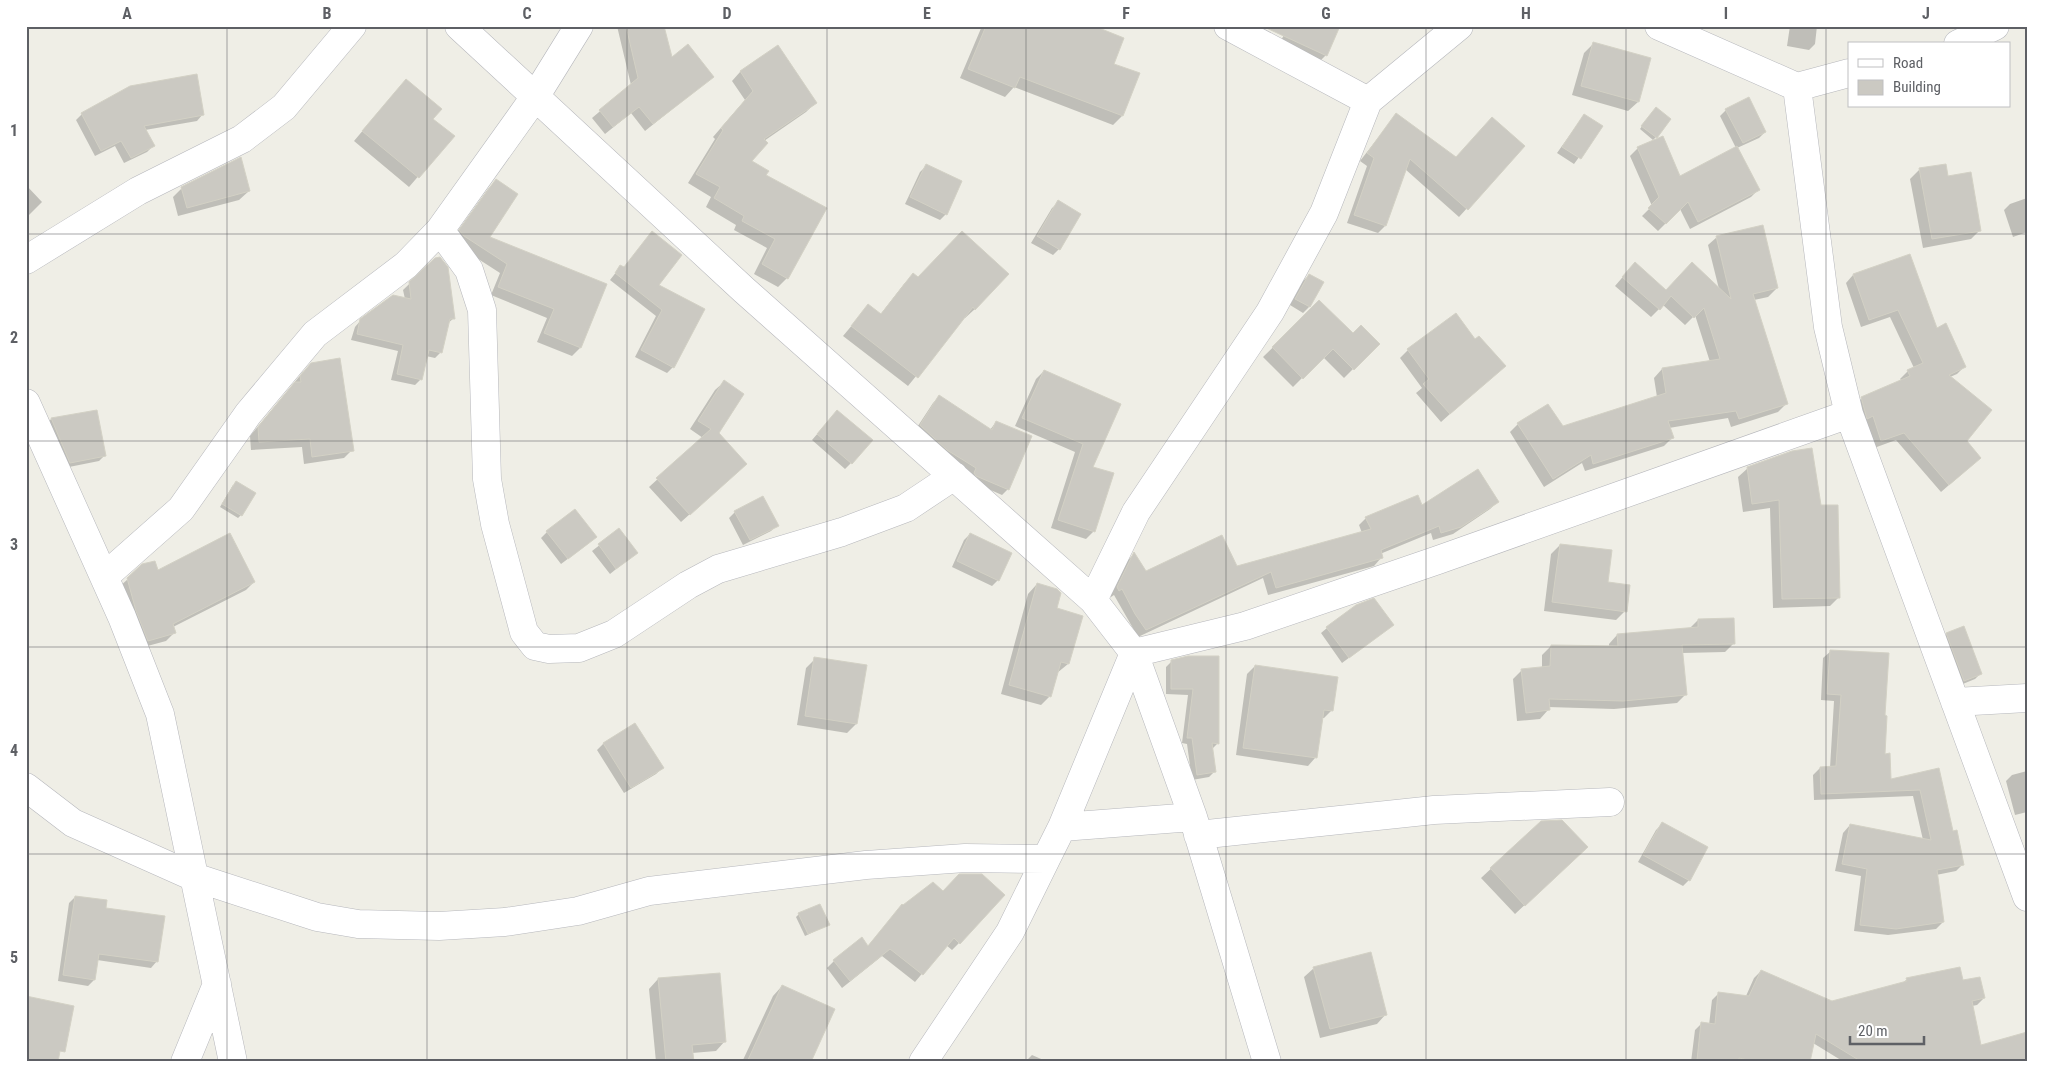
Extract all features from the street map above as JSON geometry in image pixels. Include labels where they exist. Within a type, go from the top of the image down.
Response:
[{"type":"street","points":[[26,260],[138,191],[242,139],[284,107],[352,26]]},
{"type":"street","points":[[459,26],[744,290],[1093,600],[1134,653],[1196,826],[1267,1062]]},
{"type":"street","points":[[104,577],[181,509],[248,414],[315,334],[406,265],[440,230],[535,96],[579,26]]},
{"type":"street","points":[[1228,26],[1368,101]]},
{"type":"street","points":[[1093,600],[1136,512],[1270,312],[1324,213],[1368,101],[1460,26]]},
{"type":"street","points":[[1659,26],[1797,87],[1848,73]]},
{"type":"street","points":[[1962,42],[1995,26]]},
{"type":"street","points":[[1797,87],[1828,327],[1849,414],[2027,897]]},
{"type":"street","points":[[440,230],[469,270],[482,310],[487,479],[495,524],[524,632],[535,646],[549,649],[578,648],[614,634],[688,585],[718,569],[842,532],[906,508],[954,476]]},
{"type":"street","points":[[26,403],[122,617],[160,714],[233,1062]]},
{"type":"street","points":[[1134,653],[1245,626],[1438,560],[1849,414]]},
{"type":"street","points":[[923,1062],[1010,932],[1062,827],[1134,653]]},
{"type":"street","points":[[1954,702],[2027,698]]},
{"type":"street","points":[[26,787],[72,823],[194,877],[317,917],[358,924],[439,926],[505,922],[578,911],[649,891],[866,865],[966,858],[1046,859]]},
{"type":"street","points":[[1062,827],[1196,826],[1434,810],[1610,802]]},
{"type":"street","points":[[185,1062],[217,984]]},
{"type":"building","points":[[626,26],[664,26],[672,57],[688,44],[714,77],[653,124],[639,107],[613,127],[599,110],[638,78]]},
{"type":"building","points":[[986,26],[1094,26],[1124,38],[1114,64],[1140,73],[1123,116],[1020,77],[1015,88],[968,69]]},
{"type":"building","points":[[1262,26],[1340,26],[1327,56]]},
{"type":"building","points":[[1593,42],[1651,58],[1639,102],[1581,86]]},
{"type":"building","points":[[778,45],[817,103],[764,139],[768,143],[752,161],[769,171],[766,175],[827,208],[788,279],[762,264],[775,239],[742,221],[744,216],[714,198],[720,187],[696,174],[723,130],[721,128],[753,91],[740,71]]},
{"type":"building","points":[[197,74],[204,115],[144,126],[155,146],[131,158],[121,141],[101,151],[81,113],[130,86]]},
{"type":"building","points":[[406,79],[442,109],[433,119],[455,136],[419,178],[362,131]]},
{"type":"building","points":[[1749,97],[1766,132],[1743,143],[1725,109]]},
{"type":"building","points":[[1656,107],[1671,119],[1657,138],[1641,126]]},
{"type":"building","points":[[1396,113],[1456,157],[1492,117],[1525,146],[1468,210],[1410,159],[1386,226],[1354,215],[1374,158],[1367,153]]},
{"type":"building","points":[[1584,114],[1603,126],[1581,159],[1562,147]]},
{"type":"building","points":[[1663,136],[1680,176],[1737,146],[1760,190],[1698,222],[1688,202],[1666,224],[1648,208],[1659,197],[1637,147]]},
{"type":"building","points":[[241,157],[250,191],[187,208],[181,187]]},
{"type":"building","points":[[926,164],[962,181],[947,215],[910,197]]},
{"type":"building","points":[[1946,164],[1948,176],[1971,172],[1981,231],[1932,239],[1919,168]]},
{"type":"building","points":[[496,179],[518,194],[490,237],[607,284],[581,348],[544,333],[554,309],[498,287],[507,264],[464,236],[459,230]]},
{"type":"building","points":[[1058,200],[1081,214],[1060,250],[1037,236]]},
{"type":"building","points":[[1763,225],[1778,288],[1753,294],[1788,404],[1739,419],[1736,411],[1668,421],[1674,438],[1593,464],[1591,455],[1553,479],[1517,423],[1548,404],[1563,426],[1666,393],[1662,368],[1720,359],[1704,308],[1694,318],[1671,296],[1660,310],[1622,277],[1635,262],[1666,290],[1692,262],[1731,299],[1716,236]]},
{"type":"building","points":[[652,231],[682,255],[659,285],[705,309],[674,368],[641,350],[662,310],[615,273],[620,265],[624,267]]},
{"type":"building","points":[[962,231],[1009,274],[975,310],[973,307],[918,378],[851,326],[868,304],[881,314],[913,273],[918,277]]},
{"type":"building","points":[[1910,254],[1937,328],[1946,323],[1966,367],[1949,375],[1992,410],[1967,441],[1981,458],[1949,485],[1904,433],[1881,441],[1873,416],[1867,419],[1861,397],[1910,376],[1907,370],[1923,363],[1898,310],[1869,320],[1853,274]]},
{"type":"building","points":[[440,257],[448,267],[455,319],[450,319],[442,353],[429,350],[422,380],[397,374],[403,345],[357,334],[360,319],[393,295],[411,299],[409,282],[435,258]]},
{"type":"building","points":[[1309,274],[1324,282],[1310,307],[1295,299]]},
{"type":"building","points":[[1319,300],[1353,333],[1361,325],[1380,344],[1354,370],[1333,349],[1303,379],[1272,347]]},
{"type":"building","points":[[1456,313],[1475,339],[1479,336],[1506,366],[1450,414],[1423,384],[1429,379],[1407,349]]},
{"type":"building","points":[[340,358],[354,451],[312,457],[310,439],[259,442],[258,427],[295,382],[301,382],[300,376],[311,363]]},
{"type":"building","points":[[1044,370],[1121,404],[1093,467],[1114,473],[1095,532],[1058,520],[1083,444],[1022,418]]},
{"type":"building","points":[[724,380],[744,394],[719,433],[747,464],[690,515],[656,478],[711,429],[698,421]]},
{"type":"building","points":[[939,395],[992,430],[996,421],[1032,436],[1009,490],[976,476],[974,473],[976,468],[947,450],[920,425]]},
{"type":"building","points":[[97,410],[106,456],[70,463],[51,418]]},
{"type":"building","points":[[837,410],[873,440],[852,464],[817,434]]},
{"type":"building","points":[[1812,448],[1821,505],[1838,505],[1840,598],[1782,599],[1779,500],[1752,504],[1747,467],[1792,451]]},
{"type":"building","points":[[1478,469],[1499,502],[1461,527],[1441,533],[1439,526],[1381,550],[1383,558],[1276,588],[1271,572],[1146,630],[1122,589],[1119,591],[1117,587],[1134,552],[1146,571],[1222,535],[1237,566],[1371,529],[1365,517],[1418,495],[1422,505]]},
{"type":"building","points":[[236,481],[256,493],[242,516],[222,504]]},
{"type":"building","points":[[763,496],[779,526],[750,540],[734,511]]},
{"type":"building","points":[[575,509],[597,537],[568,559],[546,531]]},
{"type":"building","points":[[619,528],[638,553],[616,569],[598,544]]},
{"type":"building","points":[[230,533],[255,582],[173,624],[176,633],[148,641],[136,611],[127,578],[142,564],[155,561],[158,570]]},
{"type":"building","points":[[970,533],[1012,553],[999,581],[957,561]]},
{"type":"building","points":[[1560,544],[1612,550],[1608,582],[1630,585],[1627,612],[1552,602]]},
{"type":"building","points":[[1037,583],[1057,589],[1061,593],[1057,608],[1083,616],[1069,664],[1061,662],[1051,697],[1009,685]]},
{"type":"building","points":[[1374,598],[1394,625],[1349,658],[1326,627],[1356,605]]},
{"type":"building","points":[[1734,618],[1735,644],[1682,645],[1687,695],[1623,701],[1549,699],[1550,710],[1526,713],[1521,669],[1550,666],[1551,645],[1618,646],[1617,634],[1698,627],[1698,619]]},
{"type":"building","points":[[1964,626],[1982,674],[1964,681],[1946,633]]},
{"type":"building","points":[[1830,650],[1889,653],[1885,715],[1887,716],[1885,754],[1890,753],[1891,779],[1939,768],[1953,831],[1957,830],[1964,865],[1937,870],[1944,922],[1896,929],[1860,925],[1867,869],[1842,864],[1850,824],[1931,840],[1920,790],[1821,794],[1820,767],[1836,766],[1841,695],[1827,694]]},
{"type":"building","points":[[1188,656],[1219,656],[1219,744],[1212,743],[1216,772],[1197,775],[1192,738],[1187,738],[1193,689],[1171,689],[1171,660]]},
{"type":"building","points":[[814,657],[867,665],[857,724],[805,716]]},
{"type":"building","points":[[1255,665],[1338,677],[1333,711],[1324,710],[1317,758],[1243,748]]},
{"type":"building","points":[[635,723],[664,768],[631,788],[603,743]]},
{"type":"building","points":[[1562,820],[1588,847],[1525,906],[1490,868],[1541,821]]},
{"type":"building","points":[[1662,822],[1708,847],[1690,881],[1643,855]]},
{"type":"building","points":[[959,874],[982,874],[1005,895],[960,944],[954,938],[923,975],[890,949],[850,981],[833,960],[862,937],[868,946],[902,904],[933,882],[943,891]]},
{"type":"building","points":[[75,896],[107,900],[106,908],[165,916],[158,962],[99,954],[95,980],[63,975]]},
{"type":"building","points":[[820,904],[830,925],[808,934],[798,913]]},
{"type":"building","points":[[1371,952],[1387,1015],[1330,1029],[1313,967]]},
{"type":"building","points":[[1960,967],[1963,980],[1980,977],[1985,998],[1972,1001],[1981,1045],[2027,1032],[2027,1062],[1862,1062],[1816,1034],[1810,1062],[1757,1062],[1739,1058],[1739,1062],[1697,1060],[1701,1022],[1715,1024],[1718,992],[1749,996],[1761,970],[1832,1001],[1907,981],[1906,978]]},
{"type":"building","points":[[720,973],[726,1042],[692,1045],[694,1062],[666,1062],[658,978]]},
{"type":"building","points":[[782,985],[835,1009],[811,1062],[747,1062]]},
{"type":"building","points":[[26,996],[74,1006],[65,1052],[60,1051],[58,1062],[26,1062]]}]
